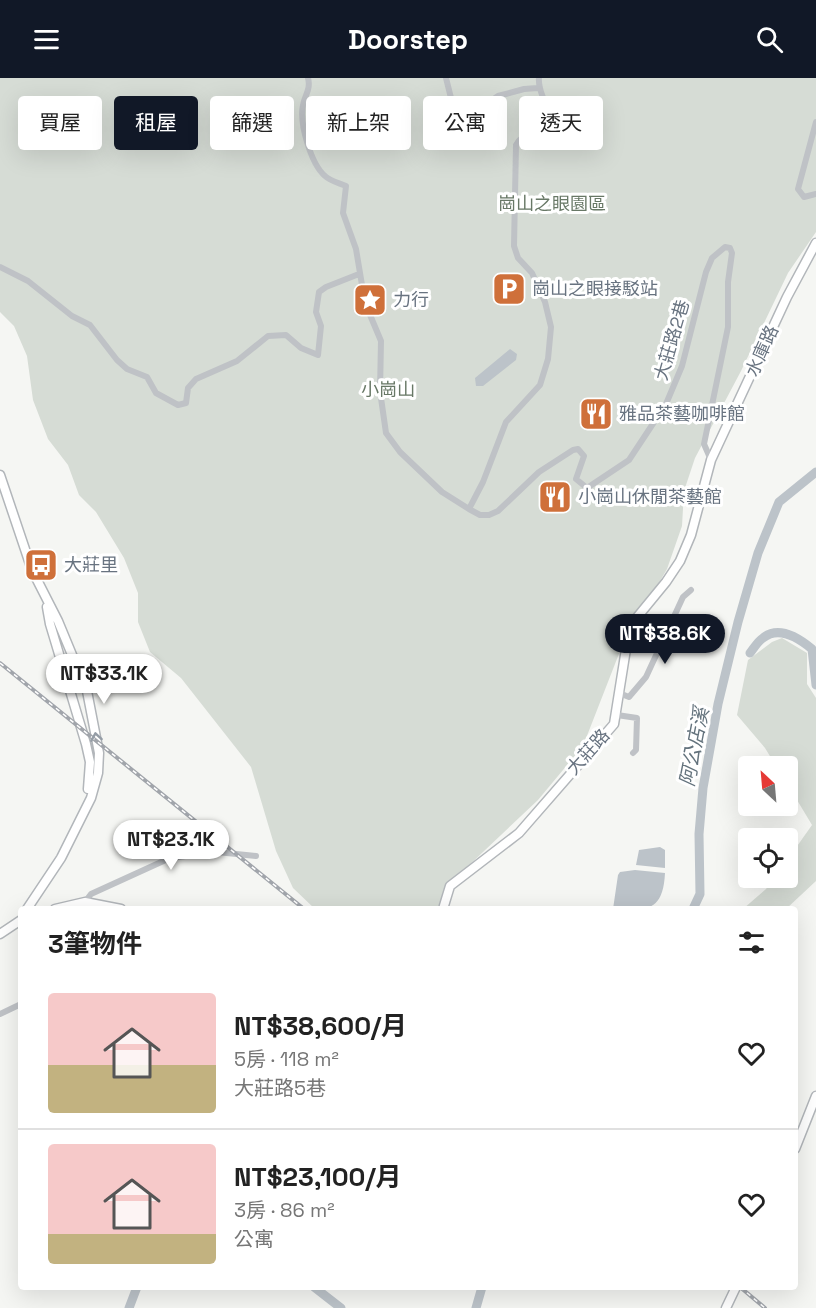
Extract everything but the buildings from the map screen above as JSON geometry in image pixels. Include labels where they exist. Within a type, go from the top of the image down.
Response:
[{"type":"street","name":"大莊路2巷","points":[[308,78],[309,90],[303,103],[304,134],[324,176],[346,186],[343,213],[356,249],[365,303],[381,341],[380,391],[386,433],[400,452],[442,492],[480,515],[489,515],[498,511],[539,472],[573,450],[578,449],[584,456],[576,479],[587,488],[629,460],[646,437],[674,389],[706,272],[712,258],[725,247],[730,248],[732,253],[728,282],[729,327],[704,444],[711,460]]},
{"type":"street","points":[[446,78],[452,102],[473,113],[498,96],[538,88]]},
{"type":"street","points":[[469,509],[483,482],[506,422],[540,385],[548,359],[551,327],[545,302],[532,273],[518,258],[514,246],[517,206],[516,145],[521,137],[541,128],[544,123],[547,110],[538,88],[539,78]]},
{"type":"street","points":[[816,122],[798,189],[804,197],[816,194]]},
{"type":"street","name":"水庫路","points":[[711,460],[787,297],[816,243]]},
{"type":"street","points":[[0,267],[28,281],[72,316],[90,325],[117,360],[127,369],[147,377],[156,393],[178,405],[186,403],[188,388],[196,378],[237,361],[268,336],[286,335],[301,348],[318,355],[321,326],[316,312],[319,292],[326,286],[359,274]]},
{"type":"street","name":"大莊路","points":[[444,906],[450,886],[519,833],[614,724],[617,715],[615,707],[634,621],[680,561],[690,535],[711,460]]},
{"type":"street","points":[[0,475],[32,570],[58,621],[87,691],[99,753],[98,773],[91,798],[62,858],[29,906]]},
{"type":"street","points":[[619,693],[628,697],[646,677],[683,597],[691,590]]},
{"type":"street","points":[[47,603],[50,624],[90,762],[90,781],[82,813]]},
{"type":"street","points":[[617,715],[637,718],[636,750],[633,753]]},
{"type":"street","points":[[85,902],[91,894],[170,858],[217,852],[256,856]]},
{"type":"street","points":[[68,906],[85,902],[106,906]]},
{"type":"street","points":[[0,934],[18,921]]},
{"type":"street","points":[[0,1014],[18,1005]]},
{"type":"street","points":[[798,1141],[816,1096]]},
{"type":"street","points":[[726,1308],[735,1290]]},
{"type":"green space","name":"小崗山","points":[[0,78],[816,78],[816,232],[788,273],[741,371],[695,458],[684,491],[682,526],[667,569],[622,646],[583,746],[538,800],[447,886],[438,906],[312,906],[293,888],[276,851],[251,767],[181,678],[150,652],[138,622],[138,593],[124,558],[96,512],[79,495],[68,465],[48,439],[33,400],[27,356],[14,326],[0,312]]},
{"type":"green space","points":[[782,638],[807,653],[807,684],[816,698],[816,881],[789,906],[746,906],[767,888],[798,888],[798,845],[812,825],[798,802],[798,756],[770,756],[737,715],[748,660],[772,642]]},
{"type":"shaded area","points":[[510,349],[517,354],[516,360],[483,386],[476,386],[475,378]]},
{"type":"shaded area","points":[[660,847],[665,850],[665,868],[636,865],[639,850]]},
{"type":"shaded area","points":[[635,870],[665,873],[664,886],[657,902],[651,906],[613,906],[620,872]]},
{"type":"waterway","name":"阿公店溪","points":[[694,906],[700,894],[699,834],[703,788],[718,704],[738,622],[758,553],[779,502],[816,472]]},
{"type":"waterway","points":[[750,653],[759,641],[769,634],[782,633],[802,641],[812,649],[816,685]]},
{"type":"waterway","name":"阿公店溪","points":[[129,1308],[136,1290]]},
{"type":"waterway","name":"阿公店溪","points":[[318,1290],[341,1308]]},
{"type":"waterway","name":"阿公店溪","points":[[476,1308],[481,1290]]},
{"type":"railway","points":[[0,663],[300,906]]},
{"type":"railway","points":[[744,1290],[765,1308]]},
{"type":"place","name":"崗山之眼接駁站","points":[[509,289]]},
{"type":"place","name":"力行","points":[[370,300]]},
{"type":"place","name":"雅品茶藝咖啡館","points":[[596,414]]},
{"type":"place","name":"小崗山休閒茶藝館","points":[[555,497]]},
{"type":"place","name":"大莊里","points":[[41,565]]},
{"type":"park label","name":"崗山之眼園區","points":[[552,204]]}]
